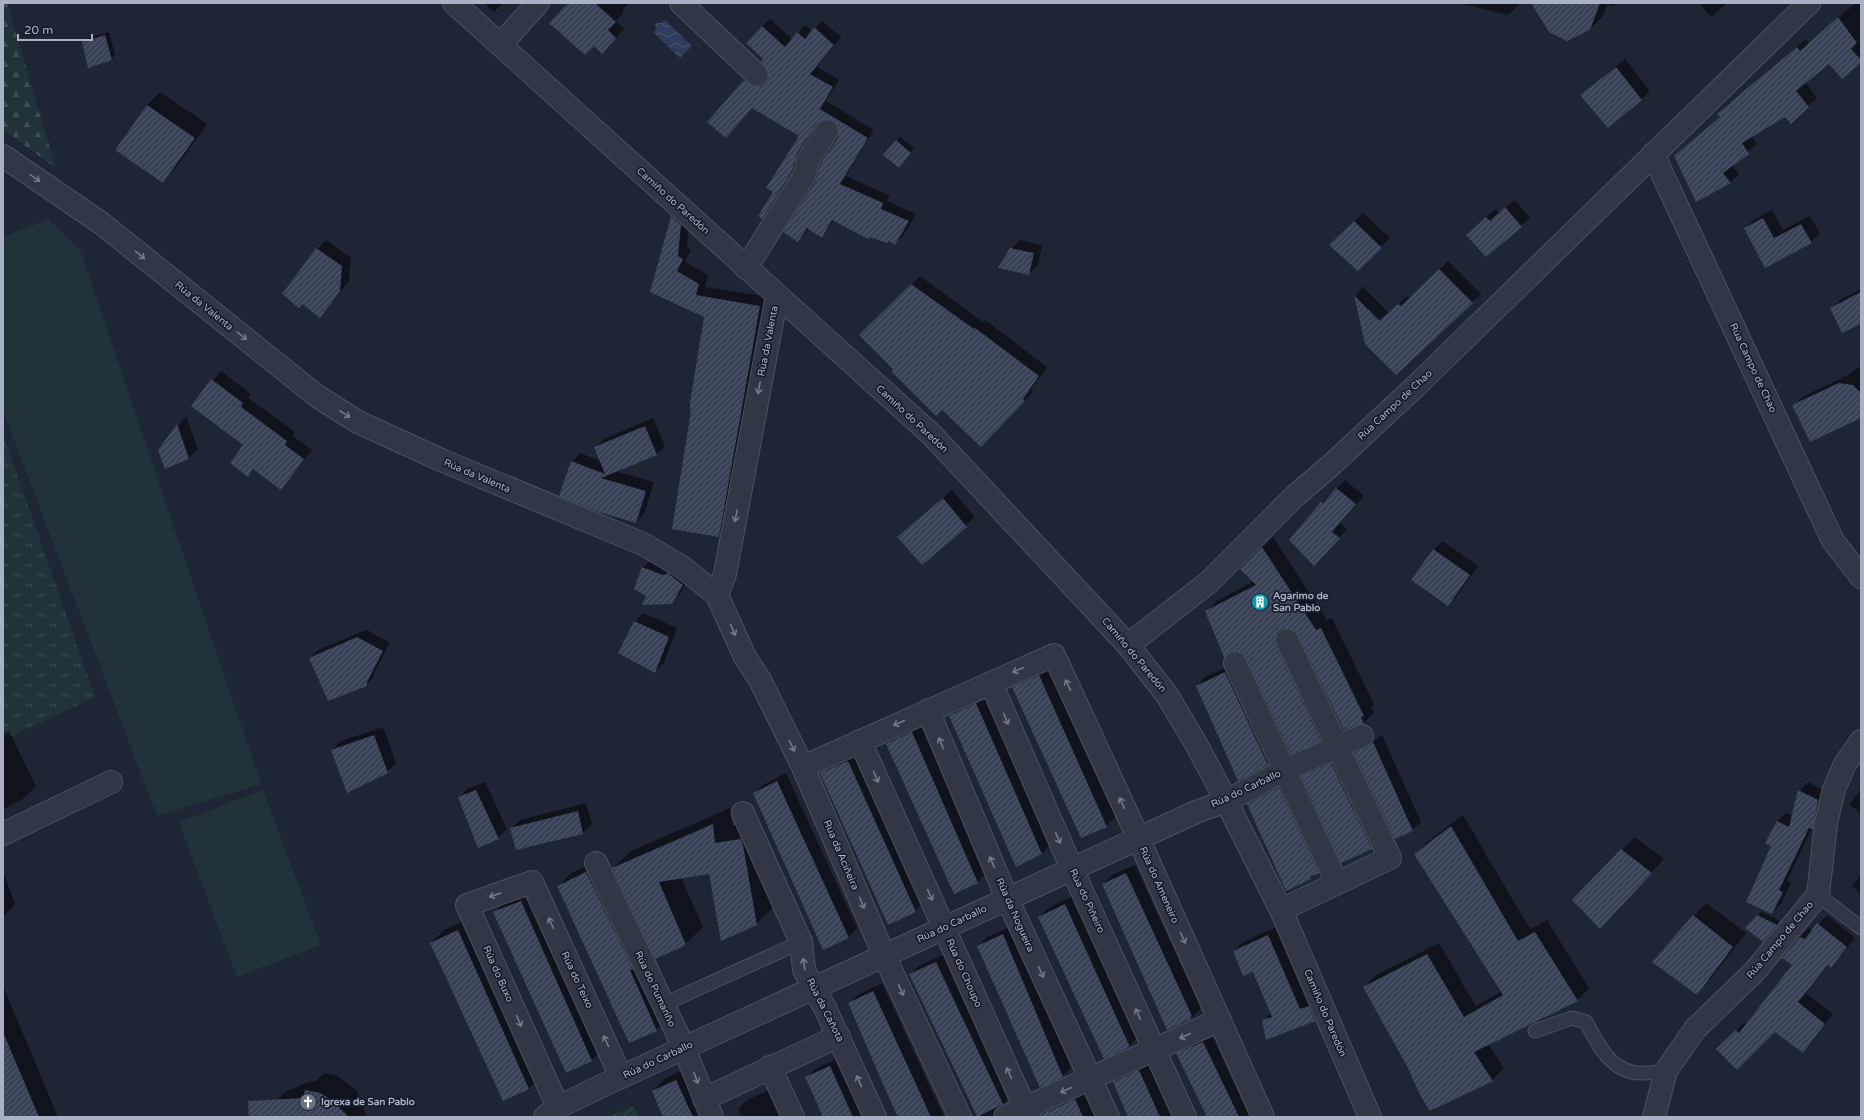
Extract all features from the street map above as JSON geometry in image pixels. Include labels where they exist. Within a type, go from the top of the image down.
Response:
[{"type":"street","name":"Camiño do Paredón","points":[[454,3],[932,435],[1128,645],[1167,695],[1195,742],[1226,801],[1281,910],[1370,1117]]},
{"type":"street","points":[[501,44],[538,3]]},
{"type":"street","points":[[681,3],[757,75]]},
{"type":"street","name":"Rúa Campo de Chao","points":[[1128,645],[1209,582],[1295,496],[1329,467],[1411,391],[1653,154],[1802,5]]},
{"type":"street","points":[[746,268],[804,176],[808,160],[827,131]]},
{"type":"street","name":"Rúa Campo de Chao","points":[[1653,154],[1833,541],[1861,577]]},
{"type":"street","name":"Rúa da Valenta","points":[[3,156],[101,223],[317,396],[358,422],[441,460],[643,544],[682,567],[717,594],[725,574],[777,295]]},
{"type":"street","name":"Rúa da Aciñeira","points":[[717,594],[745,657],[760,680],[803,767],[884,955],[960,1117]]},
{"type":"street","points":[[1281,910],[1390,858],[1336,747],[1287,640]]},
{"type":"street","name":"Rúa do Ameneiro","points":[[991,683],[1054,654],[1263,1117]]},
{"type":"street","points":[[1235,663],[1337,883]]},
{"type":"street","points":[[803,767],[991,683]]},
{"type":"street","name":"Rúa do Piñeiro","points":[[991,683],[1072,869],[1185,1117]]},
{"type":"street","name":"Rúa da Nogueira","points":[[928,710],[1007,898],[1108,1117]]},
{"type":"street","name":"Rúa do Carballo","points":[[551,1112],[622,1077],[884,955],[1138,838],[1196,812],[1226,801],[1285,770],[1362,736]]},
{"type":"street","name":"Rúa do Choupo","points":[[860,741],[1027,1113]]},
{"type":"street","name":"Rúa Campo de Chao","points":[[1654,1117],[1666,1071],[1695,1029],[1754,972],[1818,895],[1826,823],[1834,789],[1845,764],[1861,741]]},
{"type":"street","points":[[3,834],[111,782]]},
{"type":"street","name":"Rúa da Cañota","points":[[744,813],[801,942],[804,970],[825,1008],[875,1117]]},
{"type":"street","name":"Rúa do Pumariño","points":[[596,863],[684,1048],[708,1108]]},
{"type":"street","name":"Rúa do Teixo","points":[[532,882],[622,1077]]},
{"type":"street","name":"Rúa do Buxo","points":[[532,882],[467,905],[551,1112]]},
{"type":"street","points":[[1005,1117],[1027,1113],[1090,1079],[1220,1020]]},
{"type":"street","points":[[708,1108],[770,1067],[838,1036]]},
{"type":"street","points":[[770,1067],[793,1117]]},
{"type":"lane","points":[[1818,895],[1861,928]]},
{"type":"lane","points":[[662,1004],[801,942]]},
{"type":"lane","points":[[1535,1031],[1572,1018],[1586,1022],[1605,1054],[1614,1064],[1633,1072],[1666,1071]]},
{"type":"green space","points":[[3,3],[7,3],[56,168],[3,130]]},
{"type":"green space","points":[[48,219],[80,250],[261,784],[157,816],[3,411],[3,237]]},
{"type":"green space","points":[[3,434],[95,697],[3,740]]},
{"type":"green space","points":[[263,790],[321,945],[237,977],[179,822]]},
{"type":"green space","points":[[633,1106],[638,1117],[608,1117]]},
{"type":"water","points":[[665,20],[692,46],[680,58],[653,32],[656,29],[655,25],[657,23],[661,23]]},
{"type":"building","points":[[568,3],[595,3],[616,22],[608,30],[616,38],[602,54],[594,46],[585,55],[549,23]]},
{"type":"building","points":[[1531,3],[1600,3],[1590,30],[1567,41],[1549,32]]},
{"type":"building","points":[[1838,17],[1857,43],[1851,49],[1861,60],[1861,63],[1842,79],[1829,64],[1796,91],[1809,107],[1791,124],[1785,117],[1742,143],[1749,154],[1723,173],[1731,183],[1696,202],[1674,156],[1720,117],[1717,114],[1745,90],[1797,47],[1800,51]]},
{"type":"building","points":[[762,26],[785,47],[797,32],[805,39],[814,27],[834,45],[810,74],[833,87],[820,109],[868,138],[840,184],[883,203],[881,209],[909,221],[895,245],[889,241],[887,243],[870,237],[868,239],[832,220],[822,238],[807,228],[798,242],[783,232],[815,183],[820,165],[838,138],[838,126],[834,121],[828,119],[822,120],[817,124],[797,153],[792,171],[762,219],[758,216],[773,192],[766,188],[799,136],[752,108],[726,138],[707,122],[744,80],[754,87],[761,87],[769,78],[769,72],[761,61],[763,59],[746,43]]},
{"type":"building","points":[[105,35],[112,60],[88,68],[82,42]]},
{"type":"building","points":[[1616,67],[1642,100],[1608,128],[1580,95]]},
{"type":"building","points":[[147,105],[195,138],[163,183],[115,150]]},
{"type":"building","points":[[896,140],[911,153],[899,168],[883,155]]},
{"type":"building","points":[[1505,207],[1522,227],[1486,257],[1466,235],[1486,217],[1490,221]]},
{"type":"building","points":[[671,216],[681,225],[678,256],[683,259],[677,271],[699,284],[696,295],[760,306],[719,537],[672,529],[704,317],[650,292]]},
{"type":"building","points":[[1763,218],[1774,238],[1801,224],[1812,243],[1765,268],[1744,228]]},
{"type":"building","points":[[1354,221],[1382,248],[1358,271],[1329,245]]},
{"type":"building","points":[[316,248],[342,266],[340,291],[320,318],[302,304],[299,308],[282,294]]},
{"type":"building","points":[[1010,248],[1034,253],[1029,275],[998,268]]},
{"type":"building","points":[[1439,269],[1473,303],[1396,375],[1365,344],[1354,295],[1379,321],[1398,304],[1401,306]]},
{"type":"building","points":[[911,284],[974,329],[975,328],[1039,376],[1023,399],[1025,401],[981,447],[942,410],[936,416],[891,371],[893,369],[859,335]]},
{"type":"building","points":[[1861,292],[1861,324],[1842,333],[1830,308]]},
{"type":"building","points":[[211,379],[243,403],[241,407],[287,441],[285,445],[304,459],[281,490],[253,469],[248,477],[230,463],[243,445],[191,406]]},
{"type":"building","points":[[1839,383],[1853,385],[1861,393],[1861,418],[1810,442],[1792,405]]},
{"type":"building","points":[[177,424],[189,459],[165,469],[158,450]]},
{"type":"building","points":[[645,426],[657,455],[601,478],[646,491],[636,523],[596,511],[559,496],[571,461],[605,474],[594,447]]},
{"type":"building","points":[[1336,488],[1356,504],[1332,532],[1340,538],[1314,566],[1289,540],[1321,502],[1323,503]]},
{"type":"building","points":[[943,498],[967,527],[922,565],[897,537]]},
{"type":"building","points":[[1262,547],[1316,630],[1321,628],[1364,716],[1361,717],[1364,724],[1344,730],[1298,635],[1294,630],[1288,628],[1281,629],[1277,633],[1275,639],[1276,645],[1321,741],[1291,754],[1246,658],[1242,653],[1236,651],[1229,652],[1224,657],[1205,611],[1256,585],[1240,569]]},
{"type":"building","points":[[1433,549],[1470,575],[1448,606],[1411,580]]},
{"type":"building","points":[[642,567],[663,575],[668,573],[683,585],[672,604],[642,605],[646,596],[634,589]]},
{"type":"building","points":[[634,621],[669,637],[655,673],[618,653]]},
{"type":"building","points":[[357,637],[383,651],[367,682],[367,686],[328,701],[309,658]]},
{"type":"building","points":[[1225,672],[1268,765],[1238,781],[1196,686]]},
{"type":"building","points":[[1039,675],[1107,827],[1081,838],[1012,687]]},
{"type":"building","points":[[976,703],[1042,854],[1016,867],[949,716]]},
{"type":"building","points":[[912,732],[978,883],[954,894],[886,744]]},
{"type":"building","points":[[374,735],[388,773],[347,793],[331,750]]},
{"type":"building","points":[[1373,742],[1413,831],[1395,839],[1354,753],[1367,747]]},
{"type":"building","points":[[848,761],[916,912],[888,925],[820,773]]},
{"type":"building","points":[[1331,763],[1372,849],[1341,863],[1301,776]]},
{"type":"building","points":[[777,781],[849,938],[823,950],[753,793]]},
{"type":"building","points":[[1279,787],[1319,873],[1310,877],[1311,879],[1286,891],[1247,804]]},
{"type":"building","points":[[476,790],[499,839],[478,848],[458,797]]},
{"type":"building","points":[[1798,790],[1818,800],[1813,829],[1809,828],[1779,890],[1783,892],[1772,914],[1746,902],[1771,846],[1765,843],[1777,821],[1789,827]]},
{"type":"building","points":[[578,811],[583,834],[516,850],[510,828]]},
{"type":"building","points":[[713,824],[715,843],[741,839],[757,925],[721,941],[709,874],[659,882],[686,945],[655,959],[612,868]]},
{"type":"building","points":[[1451,826],[1518,941],[1535,932],[1578,1001],[1474,1052],[1493,1081],[1430,1111],[1363,987],[1427,954],[1464,1017],[1503,995],[1414,854]]},
{"type":"building","points":[[1621,849],[1652,873],[1600,929],[1572,900]]},
{"type":"building","points":[[586,872],[633,969],[630,970],[657,1031],[629,1043],[557,886]]},
{"type":"building","points":[[1126,873],[1192,1016],[1190,1017],[1191,1019],[1167,1030],[1102,884]]},
{"type":"building","points":[[521,901],[592,1061],[566,1073],[493,912]]},
{"type":"building","points":[[1065,904],[1129,1045],[1129,1047],[1104,1059],[1038,917]]},
{"type":"building","points":[[1693,915],[1733,947],[1697,995],[1652,962]]},
{"type":"building","points":[[1757,915],[1777,925],[1763,942],[1745,928]]},
{"type":"building","points":[[1817,923],[1847,947],[1831,968],[1828,965],[1798,1002],[1825,1024],[1803,1053],[1775,1032],[1737,1070],[1716,1049],[1736,1030],[1739,1033],[1792,965],[1782,958],[1800,937],[1805,939]]},
{"type":"building","points":[[458,930],[529,1089],[503,1101],[430,943]]},
{"type":"building","points":[[1003,934],[1063,1077],[1040,1088],[977,946]]},
{"type":"building","points":[[1268,935],[1300,1009],[1309,1006],[1315,1021],[1266,1040],[1262,1020],[1272,1017],[1253,972],[1243,976],[1233,951]]},
{"type":"building","points":[[936,962],[1003,1104],[977,1117],[909,974]]},
{"type":"building","points":[[873,991],[931,1117],[898,1117],[886,1091],[848,1003]]},
{"type":"building","points":[[3,1032],[39,1117],[3,1117]]},
{"type":"building","points":[[1203,1042],[1239,1117],[1207,1117],[1176,1053]]},
{"type":"building","points":[[830,1066],[853,1117],[823,1117],[805,1077]]},
{"type":"building","points":[[1139,1070],[1160,1117],[1128,1117],[1113,1082]]},
{"type":"building","points":[[676,1080],[693,1117],[663,1117],[652,1091]]},
{"type":"building","name":"Igrexa de San Pablo","points":[[305,1090],[320,1093],[330,1099],[349,1117],[249,1117],[248,1101],[303,1098]]},
{"type":"building","points":[[1075,1099],[1083,1117],[1041,1117],[1041,1115]]},
{"type":"place","name":"Agarimo de San Pablo","points":[[1260,602]]},
{"type":"place","name":"Igrexa de San Pablo","points":[[308,1102]]}]
